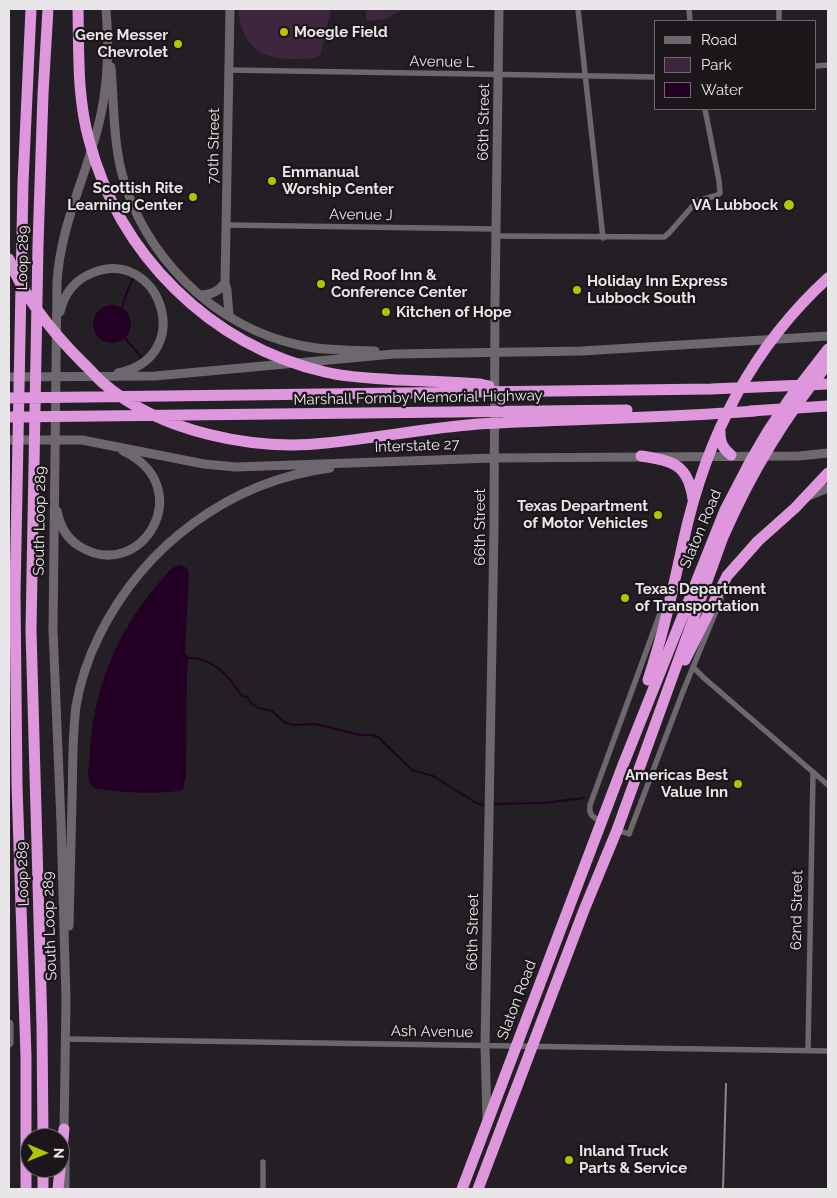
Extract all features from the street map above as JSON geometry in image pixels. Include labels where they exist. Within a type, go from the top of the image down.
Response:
[{"type":"highway","name":"Loop 289","points":[[26,1189],[26,1057],[15,701],[17,459],[24,137],[31,9]]},
{"type":"highway","name":"Loop 289","points":[[43,1128],[42,1027],[31,630],[40,162],[48,9]]},
{"type":"highway","points":[[78,9],[80,98],[88,140],[106,193],[127,231],[154,266],[177,291],[202,313],[224,328],[277,358],[338,375],[480,384],[508,391]]},
{"type":"highway","points":[[9,259],[33,304],[55,333],[104,383],[131,402],[168,420],[207,434],[241,442],[306,445],[478,424],[756,411]]},
{"type":"highway","points":[[622,765],[666,623],[683,543],[708,455],[720,426],[762,351],[801,305],[828,278]]},
{"type":"highway","name":"Slaton Road","points":[[478,1189],[617,830],[751,460],[790,398],[828,349]]},
{"type":"highway","name":"Slaton Road","points":[[462,1189],[622,765],[710,545],[738,494],[798,403],[828,364]]},
{"type":"highway","name":"Marshall Formby Memorial Highway","points":[[9,398],[711,389],[828,384]]},
{"type":"highway","name":"Marshall Formby Memorial Highway","points":[[9,417],[644,410],[756,411],[828,406]]},
{"type":"highway","points":[[720,426],[720,442],[731,455]]},
{"type":"highway","points":[[641,456],[664,460],[678,466],[691,485],[694,504]]},
{"type":"highway","points":[[661,709],[727,576],[758,541],[808,496],[828,473]]},
{"type":"highway","points":[[601,822],[617,830]]},
{"type":"main road","name":"South Loop 289","points":[[64,1128],[66,998],[53,630],[57,283],[66,224],[98,124],[104,92],[106,9]]},
{"type":"main road","name":"70th Street","points":[[229,315],[228,290],[225,283],[230,9]]},
{"type":"main road","name":"66th Street","points":[[487,1122],[485,1046],[494,547],[493,448],[499,9]]},
{"type":"main road","points":[[107,27],[116,142],[121,172],[138,215],[161,254],[178,274],[201,295],[229,315],[260,332],[299,345],[334,350],[494,356],[828,336]]},
{"type":"main road","points":[[57,324],[61,306],[68,293],[78,281],[97,271],[119,270],[133,274],[148,284],[158,298],[164,325],[158,345],[148,358],[132,369],[86,376]]},
{"type":"main road","points":[[201,295],[217,291],[225,283]]},
{"type":"main road","points":[[9,377],[156,376],[405,354]]},
{"type":"main road","name":"Interstate 27","points":[[9,440],[82,440],[220,466],[493,458],[708,455],[799,456],[828,453]]},
{"type":"main road","points":[[54,492],[59,522],[63,530],[74,543],[92,552],[110,554],[129,550],[143,541],[157,520],[160,511],[158,488],[154,478],[144,465],[123,451],[82,440]]},
{"type":"main road","points":[[66,998],[72,849],[72,756],[76,705],[85,671],[96,643],[105,624],[126,590],[149,562],[188,526],[208,512],[252,490],[297,474],[316,470],[436,460]]},
{"type":"main road","points":[[808,496],[828,488]]},
{"type":"main road","points":[[9,1024],[9,1043]]},
{"type":"street","points":[[578,9],[603,238]]},
{"type":"street","name":"Avenue L","points":[[229,70],[654,77]]},
{"type":"street","name":"Avenue J","points":[[227,225],[603,238],[664,237],[670,233],[697,201],[720,193],[705,110]]},
{"type":"street","name":"Slaton Road","points":[[601,822],[592,817],[589,811],[590,805],[660,617],[683,543]]},
{"type":"street","points":[[617,830],[629,834],[693,667],[738,564]]},
{"type":"street","points":[[693,667],[828,785]]},
{"type":"street","name":"62nd Street","points":[[808,1050],[813,772]]},
{"type":"street","name":"Ash Avenue","points":[[66,1039],[828,1051]]},
{"type":"street","points":[[263,1162],[263,1189]]},
{"type":"green space","name":"Moegle Field","points":[[238,9],[331,9],[320,56],[288,59],[276,58],[258,51],[243,30]]},
{"type":"green space","points":[[365,9],[403,9],[385,19],[367,21]]},
{"type":"water","points":[[112,305],[126,310],[131,324],[126,338],[112,343],[98,338],[93,324],[98,310]]},
{"type":"water","points":[[181,565],[187,568],[189,573],[185,653],[191,658],[188,660],[187,670],[186,774],[183,789],[153,793],[94,788],[89,781],[88,773],[92,731],[96,708],[109,664],[119,642],[143,602],[168,572],[174,567]]},
{"type":"waterway","points":[[122,307],[133,278]]},
{"type":"waterway","points":[[125,338],[142,358]]},
{"type":"waterway","points":[[191,658],[199,659],[214,666],[227,677],[242,696],[247,697],[258,708],[272,711],[285,723],[293,725],[315,724],[360,735],[378,737],[412,770],[433,776],[478,804],[486,805]]},
{"type":"waterway","points":[[492,804],[543,803],[584,798]]},
{"type":"railway","points":[[723,1189],[726,1084]]},
{"type":"place","name":"Moegle Field","points":[[284,32]]},
{"type":"place","name":"Gene Messer Chevrolet","points":[[178,44]]},
{"type":"place","name":"Emmanual Worship Center","points":[[272,181]]},
{"type":"place","name":"Scottish Rite Learning Center","points":[[193,197]]},
{"type":"place","name":"VA Lubbock","points":[[789,205]]},
{"type":"place","name":"Red Roof Inn & Conference Center","points":[[321,284]]},
{"type":"place","name":"Holiday Inn Express Lubbock South","points":[[577,290]]},
{"type":"place","name":"Kitchen of Hope","points":[[386,312]]},
{"type":"place","name":"Texas Department of Motor Vehicles","points":[[658,515]]},
{"type":"place","name":"Texas Department of Transportation","points":[[625,598]]},
{"type":"place","name":"Americas Best Value Inn","points":[[738,784]]},
{"type":"place","name":"Inland Truck Parts & Service","points":[[569,1160]]}]
